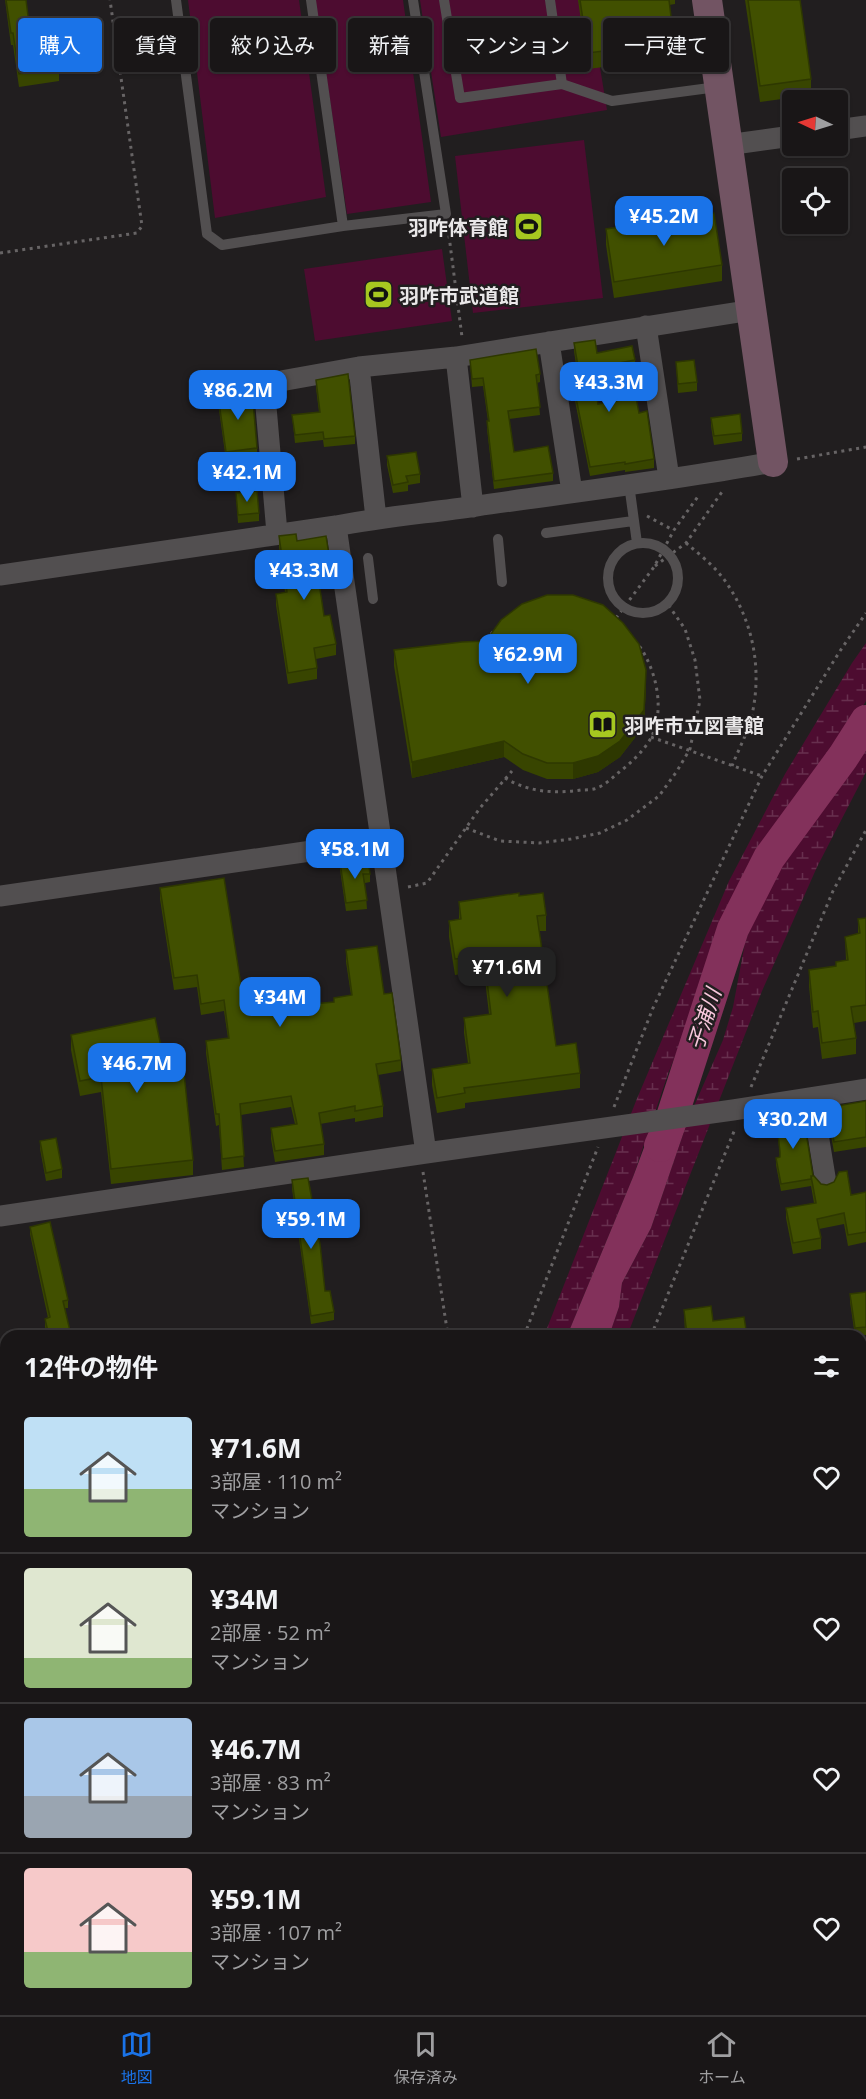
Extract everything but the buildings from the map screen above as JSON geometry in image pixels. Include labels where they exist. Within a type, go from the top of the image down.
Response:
[{"type":"street","points":[[0,575],[336,526],[376,518],[473,507],[669,478],[714,474],[773,462],[707,0]]},
{"type":"street","points":[[848,128],[866,126]]},
{"type":"street","points":[[727,145],[782,137]]},
{"type":"street","points":[[216,388],[264,384],[359,367],[460,356],[752,310]]},
{"type":"street","points":[[646,326],[669,478]]},
{"type":"street","points":[[549,342],[572,492]]},
{"type":"street","points":[[460,356],[473,507]]},
{"type":"street","points":[[359,367],[376,518]]},
{"type":"street","points":[[264,384],[277,533]]},
{"type":"street","points":[[336,526],[423,1153]]},
{"type":"street","points":[[0,896],[380,841]]},
{"type":"street","points":[[0,1216],[866,1089]]},
{"type":"street","points":[[812,1098],[826,1183]]},
{"type":"lane","points":[[176,0],[207,234],[222,245],[343,226],[446,214],[413,0]]},
{"type":"lane","points":[[311,0],[343,226]]},
{"type":"lane","points":[[444,0],[460,98],[562,84],[612,101],[720,87]]},
{"type":"lane","points":[[550,0],[562,84]]},
{"type":"lane","points":[[629,484],[637,543]]},
{"type":"lane","points":[[546,533],[632,515]]},
{"type":"lane","points":[[498,539],[502,582]]},
{"type":"lane","points":[[637,543],[651,544],[667,552],[677,569],[678,578],[673,596],[667,603],[650,612],[640,613],[625,607],[614,597],[609,586],[608,575],[617,554],[637,543]]},
{"type":"lane","points":[[368,558],[373,599]]},
{"type":"path","points":[[0,253],[137,233],[142,226],[110,0]]},
{"type":"path","points":[[446,214],[460,356]]},
{"type":"path","points":[[773,462],[866,447]]},
{"type":"path","points":[[654,567],[667,552],[686,543],[739,468]]},
{"type":"path","points":[[615,620],[667,552],[674,530],[714,474]]},
{"type":"path","points":[[632,515],[674,530]]},
{"type":"path","points":[[686,543],[723,577],[744,612],[754,644],[756,688],[753,712],[732,766]]},
{"type":"path","points":[[466,828],[500,841],[539,843],[571,839],[600,833],[627,820],[659,796],[678,771],[690,749],[700,700],[695,660],[685,629],[667,603]]},
{"type":"path","points":[[526,1330],[609,1128],[653,1008],[762,776],[866,613]]},
{"type":"path","points":[[608,617],[622,626]]},
{"type":"path","points":[[486,640],[495,630]]},
{"type":"path","points":[[505,778],[518,786],[534,790],[565,793],[598,788],[625,768],[651,737],[656,723],[658,695],[651,666],[634,640]]},
{"type":"path","points":[[651,737],[762,776]]},
{"type":"path","points":[[388,891],[427,883],[466,828],[512,771]]},
{"type":"path","points":[[653,1330],[738,1109],[833,891],[866,830]]},
{"type":"path","points":[[423,1153],[447,1330]]},
{"type":"green space","points":[[188,0],[299,0],[301,18],[210,18],[210,72],[309,72],[326,197],[215,218],[197,72],[198,18],[190,18]]},
{"type":"green space","points":[[315,0],[403,0],[405,18],[348,18],[348,72],[413,72],[431,202],[347,214],[326,72],[336,72],[336,18],[318,18]]},
{"type":"green space","points":[[420,0],[589,0],[607,110],[441,137],[431,72],[432,18],[423,18]]},
{"type":"green space","name":"羽咋体育館","points":[[584,140],[603,298],[473,313],[455,156]]},
{"type":"green space","name":"羽咋市武道館","points":[[442,249],[452,321],[315,341],[304,269]]},
{"type":"green space","points":[[866,643],[866,701],[831,760],[809,780],[803,795],[753,868],[711,965],[668,1074],[633,1177],[569,1330],[546,1330],[636,1101],[729,881],[785,774]]},
{"type":"green space","points":[[866,747],[866,772],[817,867],[762,991],[629,1330],[611,1330],[619,1307],[622,1283],[651,1228],[688,1120],[723,1040],[733,1007],[745,943],[760,902],[779,864]]},
{"type":"shaded area","points":[[688,1120],[651,1228],[622,1283],[619,1307],[611,1330],[569,1330],[633,1177],[652,1126]]},
{"type":"waterway","name":"子浦川","points":[[660,1146],[670,1123],[733,929],[769,858],[843,757],[866,721]]},
{"type":"place","name":"羽咋体育館","points":[[529,227]]},
{"type":"place","name":"羽咋市武道館","points":[[378,295]]},
{"type":"place","name":"羽咋市立図書館","points":[[603,725]]}]
